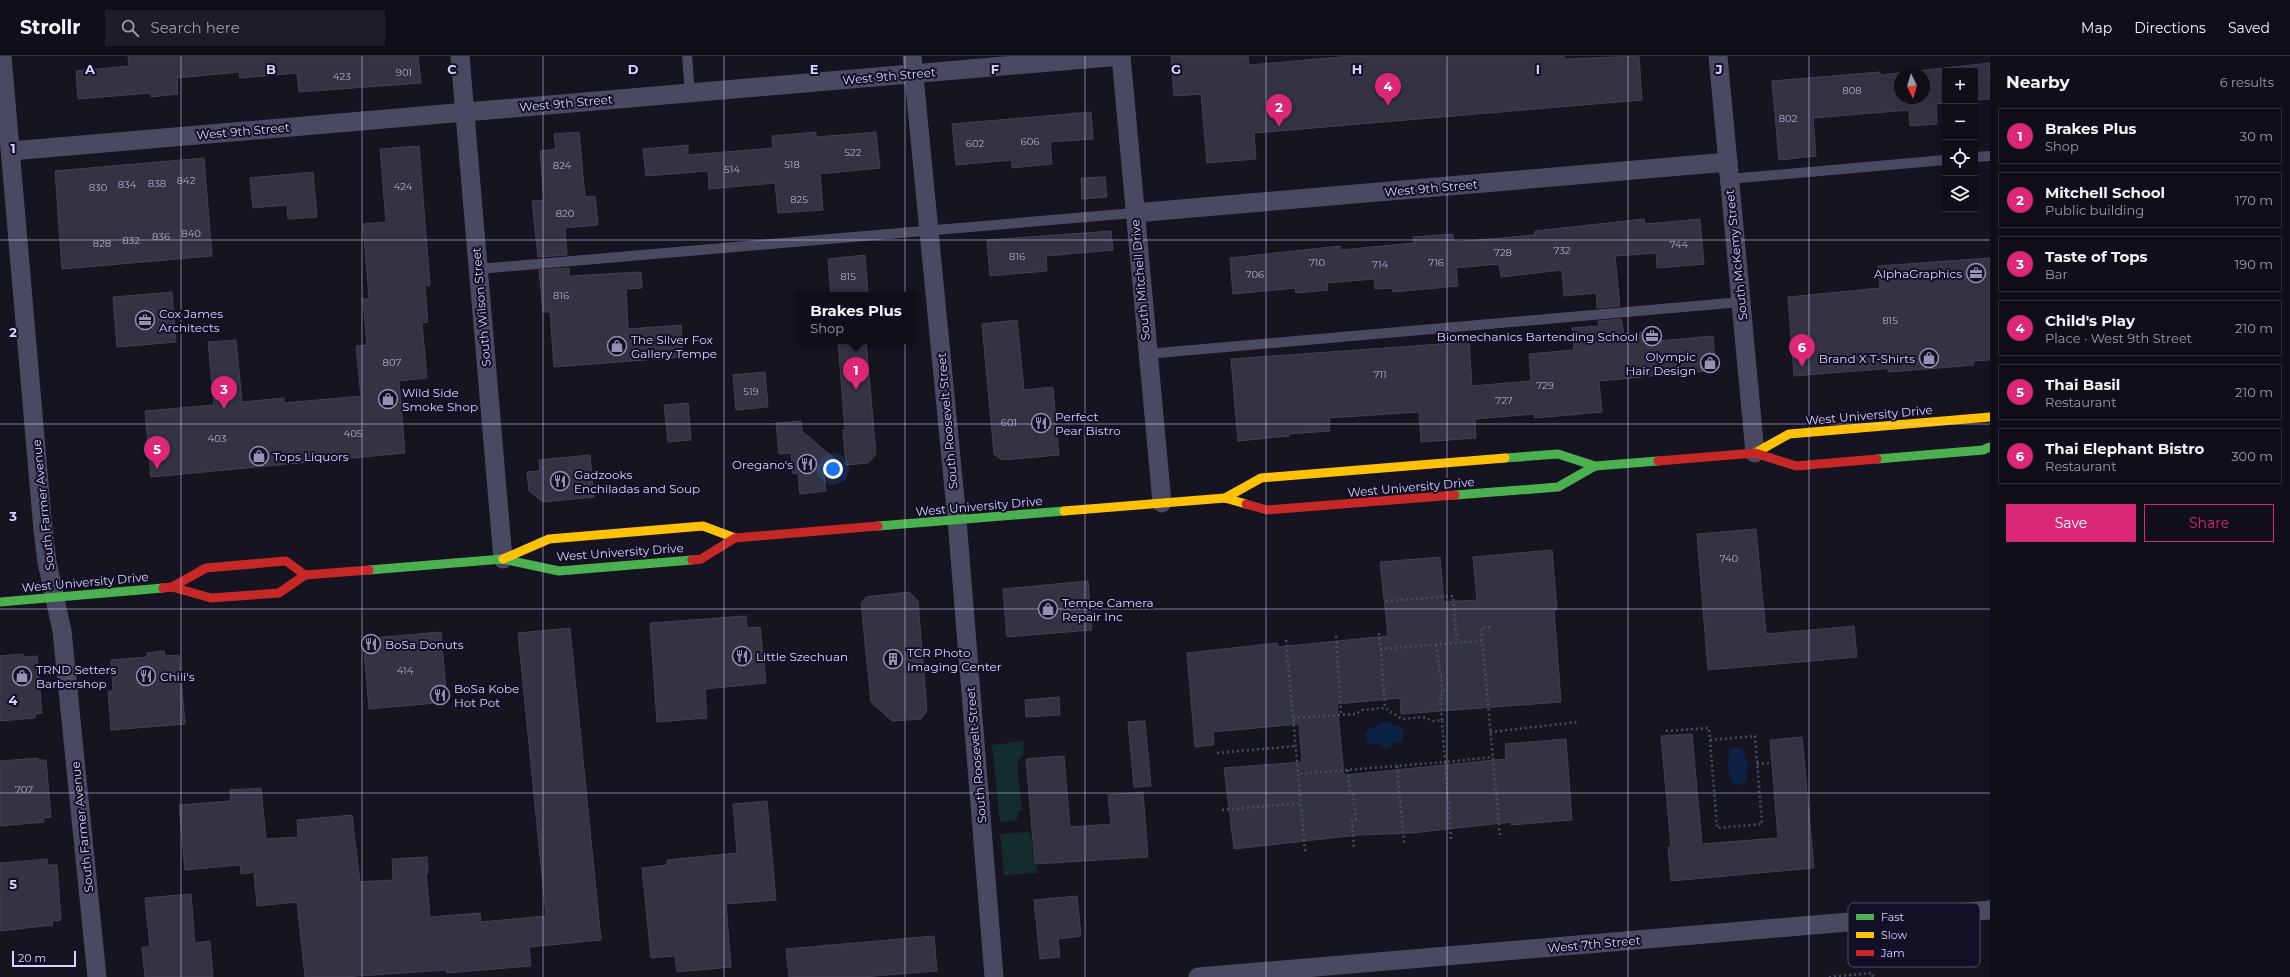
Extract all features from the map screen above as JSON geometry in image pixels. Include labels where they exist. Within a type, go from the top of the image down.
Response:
[{"type":"main road","name":"West University Drive","points":[[1755,453],[1789,434],[1990,417]]},
{"type":"main road","name":"West University Drive","points":[[1225,498],[1261,478],[1558,454],[1595,466],[1755,453],[1796,466],[1984,450],[1990,447]]},
{"type":"main road","name":"West University Drive","points":[[503,559],[549,539],[703,526],[735,538],[1225,498],[1268,510],[1558,487],[1595,466]]},
{"type":"main road","name":"West University Drive","points":[[0,602],[172,587],[211,598],[279,593],[305,575],[503,559],[559,571],[701,559],[735,538]]},
{"type":"main road","name":"West University Drive","points":[[172,587],[206,568],[234,565],[286,561],[305,575]]},
{"type":"street","name":"South Farmer Avenue","points":[[2,56],[43,530],[47,562],[62,631],[97,977]]},
{"type":"street","name":"South Wilson Street","points":[[460,56],[503,559]]},
{"type":"street","name":"West 9th Street","points":[[11,151],[690,93],[913,65],[1121,56]]},
{"type":"street","name":"South Mitchell Drive","points":[[1121,56],[1134,213],[1162,503]]},
{"type":"street","name":"South McKemy Street","points":[[1718,56],[1755,453]]},
{"type":"street","name":"South Roosevelt Street","points":[[913,65],[957,520],[994,977]]},
{"type":"street","name":"West 9th Street","points":[[1134,213],[1728,171]]},
{"type":"street","name":"West 7th Street","points":[[1980,911],[1990,910]]},
{"type":"street","name":"West 7th Street","points":[[1198,977],[1848,922]]},
{"type":"lane","points":[[687,56],[690,93]]},
{"type":"lane","points":[[1978,157],[1990,156]]},
{"type":"lane","points":[[1728,171],[1942,160]]},
{"type":"lane","points":[[478,269],[928,229],[1134,213]]},
{"type":"lane","points":[[1147,354],[1741,302]]},
{"type":"path","points":[[1386,601],[1453,596],[1457,643]]},
{"type":"path","points":[[1490,627],[1481,628],[1500,835]]},
{"type":"path","points":[[1379,633],[1385,708]]},
{"type":"path","points":[[1336,636],[1341,715]]},
{"type":"path","points":[[1286,640],[1305,851]]},
{"type":"path","points":[[1381,649],[1482,641]]},
{"type":"path","points":[[1436,645],[1443,693],[1440,696],[1451,839]]},
{"type":"path","points":[[1293,718],[1356,714],[1362,710],[1385,708],[1402,718],[1423,717],[1433,721],[1442,720]]},
{"type":"path","points":[[1490,732],[1578,722]]},
{"type":"path","points":[[1666,731],[1709,728],[1710,740],[1718,828],[1762,824],[1755,736],[1710,740]]},
{"type":"path","points":[[1217,753],[1296,746]]},
{"type":"path","points":[[1298,774],[1493,757]]},
{"type":"path","points":[[1757,764],[1769,763]]},
{"type":"path","points":[[1397,766],[1404,843]]},
{"type":"path","points":[[1348,770],[1350,793],[1353,795],[1356,820],[1352,821],[1354,847]]},
{"type":"path","points":[[1222,810],[1301,803]]},
{"type":"path","points":[[1829,977],[1872,973],[1873,977]]},
{"type":"green space","points":[[1023,741],[1024,753],[1017,763],[1022,810],[1018,811],[1017,821],[1000,822],[992,745]]},
{"type":"green space","points":[[1028,832],[1031,834],[1034,865],[1036,865],[1037,873],[1004,875],[1000,834]]},
{"type":"water","points":[[1385,721],[1392,723],[1392,726],[1400,725],[1404,731],[1402,742],[1393,743],[1387,749],[1379,744],[1367,743],[1365,734],[1369,728],[1377,727],[1377,725]]},
{"type":"water","points":[[1737,747],[1744,753],[1747,762],[1746,781],[1739,786],[1732,782],[1727,767],[1730,750]]},
{"type":"building","points":[[128,56],[418,56],[421,83],[299,92],[297,73],[240,78],[239,72],[177,78],[178,94],[151,97],[151,93],[78,99],[76,71],[129,66]]},
{"type":"building","points":[[1171,56],[1248,56],[1249,65],[1352,56],[1564,56],[1564,59],[1639,56],[1642,100],[1254,133],[1256,159],[1207,163],[1201,94],[1174,96]]},
{"type":"building","points":[[1990,63],[1990,99],[1978,100],[1978,68],[1944,68]]},
{"type":"building","points":[[1942,68],[1942,103],[1936,104],[1937,124],[1910,126],[1909,110],[1813,118],[1816,156],[1779,160],[1772,81],[1880,72],[1880,75],[1894,73],[1894,104],[1930,104],[1930,70]]},
{"type":"building","points":[[1091,112],[1093,139],[1050,142],[1052,164],[1012,168],[1012,160],[956,165],[952,124]]},
{"type":"building","points":[[579,132],[585,197],[595,196],[598,225],[565,228],[567,255],[538,257],[532,201],[544,200],[540,151],[556,149],[554,134]]},
{"type":"building","points":[[816,132],[816,137],[876,132],[880,168],[820,174],[823,210],[778,213],[775,183],[709,189],[708,171],[646,176],[643,149],[688,145],[688,155],[773,148],[772,136]]},
{"type":"building","points":[[419,146],[430,285],[425,286],[428,322],[422,323],[427,378],[399,381],[405,453],[151,477],[145,411],[214,405],[208,342],[236,340],[242,402],[284,398],[284,403],[361,396],[356,346],[367,345],[363,299],[369,299],[363,224],[386,222],[380,149]]},
{"type":"building","points":[[204,158],[212,256],[62,269],[55,171]]},
{"type":"building","points":[[313,172],[317,217],[288,219],[287,205],[253,208],[250,178]]},
{"type":"building","points":[[1105,177],[1107,197],[1082,199],[1081,178]]},
{"type":"building","points":[[1644,219],[1645,224],[1700,219],[1704,264],[1657,268],[1656,253],[1615,256],[1620,306],[1597,308],[1596,293],[1564,296],[1562,270],[1501,277],[1499,264],[1456,268],[1458,286],[1393,292],[1392,288],[1375,289],[1374,279],[1327,283],[1328,290],[1296,293],[1295,288],[1233,294],[1230,258],[1340,246],[1341,250],[1414,243],[1413,237],[1453,234],[1454,242],[1535,235],[1535,231]]},
{"type":"building","points":[[1111,231],[1113,250],[1046,256],[1047,271],[990,276],[987,240]]},
{"type":"building","points":[[865,255],[868,292],[831,292],[828,259]]},
{"type":"building","points":[[1990,258],[1990,360],[1973,361],[1974,365],[1951,367],[1888,372],[1888,368],[1794,376],[1788,297],[1880,288],[1878,266]]},
{"type":"building","points":[[569,268],[569,276],[641,272],[642,288],[626,289],[628,329],[681,325],[683,357],[554,367],[550,312],[543,312],[539,270]]},
{"type":"building","name":"Cox James Architects","points":[[172,292],[176,342],[117,347],[113,297]]},
{"type":"building","points":[[1621,319],[1624,334],[1657,331],[1658,341],[1713,336],[1716,370],[1599,381],[1602,412],[1535,418],[1534,414],[1475,419],[1476,438],[1421,442],[1419,412],[1329,418],[1330,431],[1288,434],[1289,436],[1238,441],[1231,359],[1469,342],[1472,386],[1531,381],[1529,354],[1574,350],[1572,328],[1599,326],[1598,321]]},
{"type":"building","points":[[1017,320],[1024,390],[1053,387],[1059,455],[1002,460],[994,454],[982,324]]},
{"type":"building","points":[[838,344],[866,344],[876,454],[868,463],[846,465],[843,430],[845,430]]},
{"type":"building","points":[[765,372],[768,407],[736,410],[733,375]]},
{"type":"building","points":[[688,403],[691,440],[668,442],[664,405]]},
{"type":"building","name":"Oregano's","points":[[801,421],[802,431],[842,465],[823,467],[826,491],[800,494],[798,473],[793,474],[791,453],[779,454],[776,423]]},
{"type":"building","name":"Gadzooks Enchiladas and Soup","points":[[590,455],[594,497],[543,502],[529,491],[527,472],[540,471],[539,460]]},
{"type":"building","points":[[1756,529],[1766,634],[1854,626],[1857,657],[1708,670],[1697,534]]},
{"type":"building","points":[[1552,550],[1557,610],[1554,610],[1561,702],[1401,714],[1400,698],[1337,704],[1344,775],[1506,759],[1505,744],[1566,739],[1572,820],[1511,825],[1511,822],[1412,833],[1358,835],[1234,849],[1224,768],[1302,762],[1299,724],[1213,732],[1214,745],[1195,747],[1187,653],[1278,643],[1278,647],[1388,636],[1380,562],[1440,557],[1444,602],[1477,600],[1473,557]]},
{"type":"building","name":"Tempe Camera Repair Inc","points":[[1088,581],[1092,630],[1007,637],[1003,589]]},
{"type":"building","name":"TCR Photo Imaging Center","points":[[909,592],[918,601],[927,711],[921,719],[892,721],[871,702],[861,603],[866,597]]},
{"type":"building","points":[[746,616],[747,628],[760,627],[766,683],[705,689],[707,718],[657,722],[650,623]]},
{"type":"building","points":[[570,628],[601,940],[529,947],[531,966],[447,973],[447,970],[343,977],[305,977],[297,902],[257,906],[254,872],[241,874],[240,865],[185,870],[179,805],[231,801],[230,790],[261,788],[266,839],[298,837],[297,820],[352,815],[360,882],[393,880],[392,859],[427,857],[428,873],[426,873],[430,917],[480,913],[481,922],[546,916],[518,633]]},
{"type":"building","points":[[441,632],[447,702],[369,709],[363,639]]},
{"type":"building","name":"Chili's","points":[[164,651],[165,656],[179,655],[185,724],[111,730],[108,691],[113,691],[111,660],[148,657],[147,653]]},
{"type":"building","points":[[23,654],[23,657],[37,656],[42,713],[35,714],[35,718],[0,721],[0,656]]},
{"type":"building","points":[[1059,697],[1060,715],[1026,717],[1025,700]]},
{"type":"building","points":[[1145,721],[1151,786],[1134,787],[1128,722]]},
{"type":"building","points":[[1692,734],[1702,844],[1778,838],[1770,740],[1802,737],[1814,868],[1671,881],[1668,847],[1671,847],[1661,736]]},
{"type":"building","points":[[1064,756],[1070,827],[1111,824],[1108,795],[1143,792],[1148,857],[1035,864],[1026,759]]},
{"type":"building","points":[[38,758],[38,760],[46,760],[51,817],[43,818],[44,822],[0,826],[0,761]]},
{"type":"building","points":[[767,801],[776,900],[726,904],[731,967],[677,972],[675,956],[651,958],[642,868],[667,865],[667,860],[737,853],[733,804]]},
{"type":"building","points":[[47,859],[48,865],[57,865],[61,920],[52,921],[53,925],[0,931],[0,863]]},
{"type":"building","points":[[191,894],[195,943],[210,941],[213,977],[145,977],[142,947],[150,947],[145,898]]},
{"type":"building","points":[[1077,896],[1081,936],[1058,939],[1060,957],[1040,959],[1034,900]]},
{"type":"building","points":[[934,936],[937,971],[863,977],[789,977],[786,949]]},
{"type":"traffic: fast","points":[[1877,459],[1983,450],[1990,447]]},
{"type":"traffic: fast","points":[[1505,458],[1558,454],[1595,466],[1658,461]]},
{"type":"traffic: fast","points":[[1455,495],[1558,487],[1595,466]]},
{"type":"traffic: fast","points":[[878,526],[1064,511]]},
{"type":"traffic: fast","points":[[369,570],[503,559],[559,571],[692,560]]},
{"type":"traffic: fast","points":[[0,602],[163,588]]},
{"type":"traffic: slow","points":[[1755,453],[1789,434],[1990,417]]},
{"type":"traffic: slow","points":[[1225,498],[1261,478],[1505,458]]},
{"type":"traffic: slow","points":[[1064,511],[1225,498],[1246,504]]},
{"type":"traffic: slow","points":[[503,559],[549,539],[703,526],[735,538]]},
{"type":"traffic: jam","points":[[1658,461],[1755,453],[1796,466],[1877,459]]},
{"type":"traffic: jam","points":[[1246,504],[1267,510],[1455,495]]},
{"type":"traffic: jam","points":[[692,560],[701,559],[735,538],[878,526]]},
{"type":"traffic: jam","points":[[172,587],[206,568],[286,561],[305,575]]},
{"type":"traffic: jam","points":[[163,588],[172,587],[211,598],[279,593],[305,575],[369,570]]},
{"type":"place","name":"Child's Play","points":[[1388,106]]},
{"type":"place","name":"Mitchell School","points":[[1279,127]]},
{"type":"place","name":"AlphaGraphics","points":[[1976,273]]},
{"type":"place","name":"Cox James Architects","points":[[145,320]]},
{"type":"place","name":"Biomechanics Bartending School","points":[[1652,336]]},
{"type":"place","name":"The Silver Fox Gallery Tempe","points":[[617,346]]},
{"type":"place","name":"Brand X T-Shirts","points":[[1929,358]]},
{"type":"place","name":"Olympic Hair Design","points":[[1710,363]]},
{"type":"place","name":"Thai Elephant Bistro","points":[[1802,367]]},
{"type":"place","name":"Brakes Plus","points":[[856,390]]},
{"type":"place","name":"Wild Side Smoke Shop","points":[[388,399]]},
{"type":"place","name":"Taste of Tops","points":[[224,409]]},
{"type":"place","name":"Perfect Pear Bistro","points":[[1041,423]]},
{"type":"place","name":"Tops Liquors","points":[[259,456]]},
{"type":"place","name":"Oregano's","points":[[807,464]]},
{"type":"place","name":"Thai Basil","points":[[157,469]]},
{"type":"place","name":"Gadzooks Enchiladas and Soup","points":[[560,481]]},
{"type":"place","name":"Tempe Camera Repair Inc","points":[[1048,609]]},
{"type":"place","name":"BoSa Donuts","points":[[371,644]]},
{"type":"place","name":"Little Szechuan","points":[[742,656]]},
{"type":"place","name":"TCR Photo Imaging Center","points":[[893,659]]},
{"type":"place","name":"TRND Setters Barbershop","points":[[22,676]]},
{"type":"place","name":"Chili's","points":[[146,676]]},
{"type":"place","name":"BoSa Kobe Hot Pot","points":[[440,695]]}]
